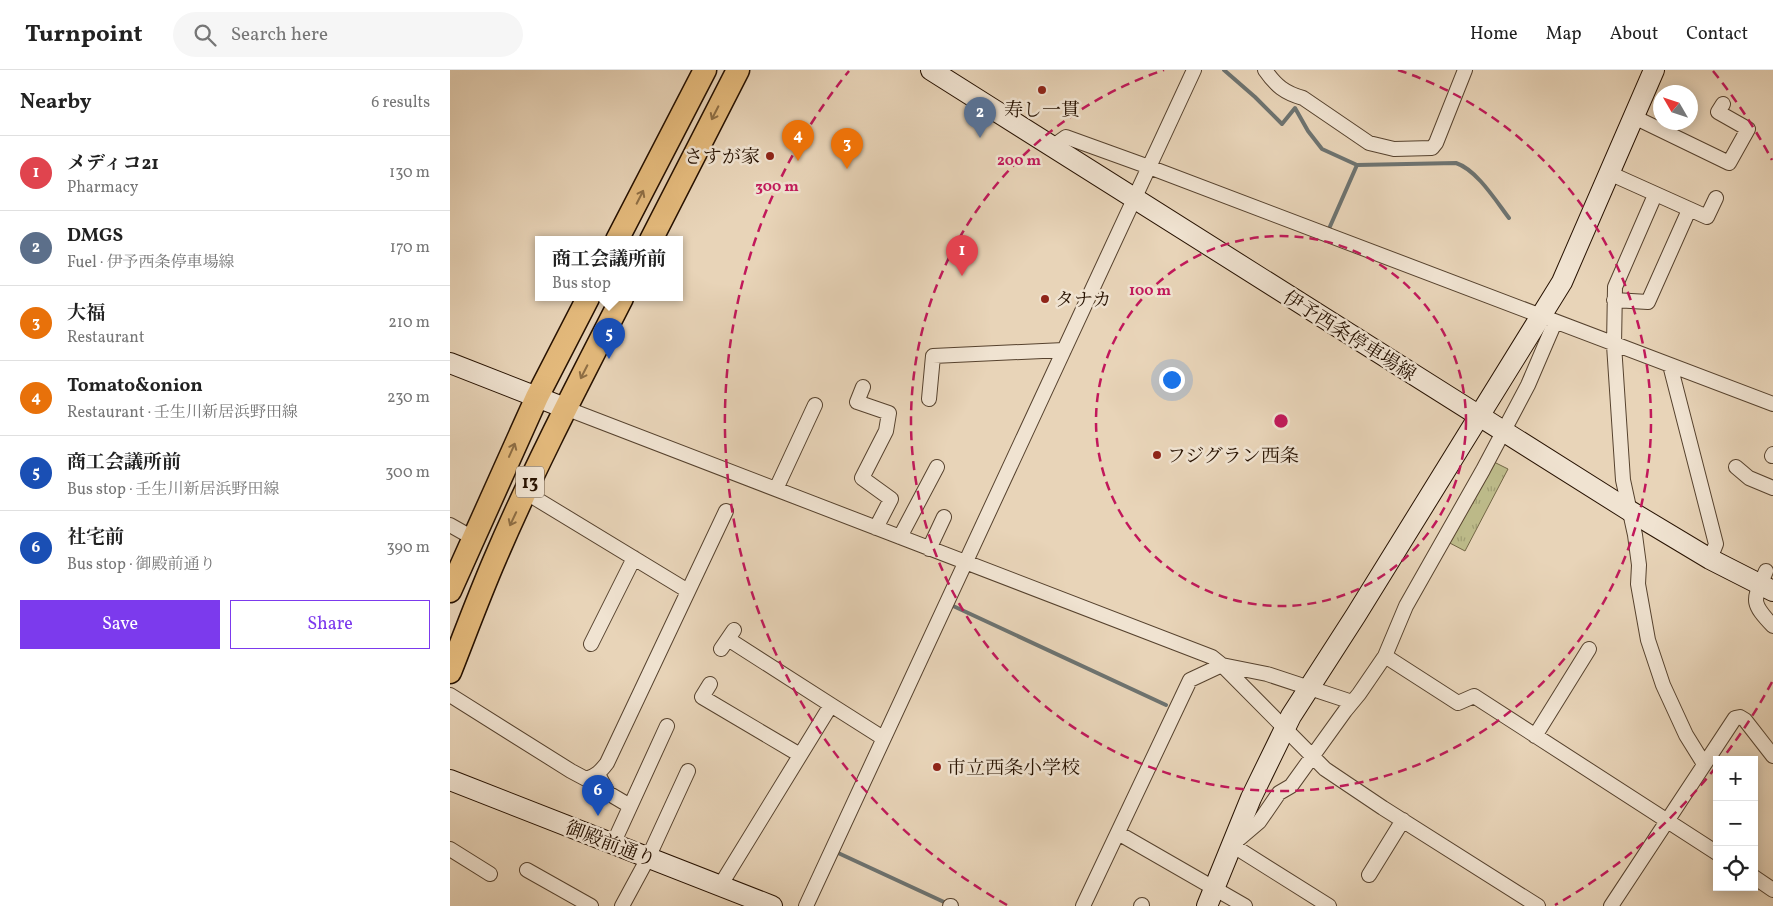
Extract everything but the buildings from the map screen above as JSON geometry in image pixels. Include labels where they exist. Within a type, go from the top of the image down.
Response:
[{"type":"main road","points":[[620,236],[705,70]]},
{"type":"main road","points":[[653,236],[738,70]]},
{"type":"main road","name":"13","points":[[450,591],[536,397],[586,301]]},
{"type":"main road","name":"13","points":[[450,672],[494,559],[565,408],[620,301]]},
{"type":"street","name":"伊予西条停車場線","points":[[931,70],[1630,511],[1710,559],[1766,582]]},
{"type":"street","points":[[806,906],[964,562],[1194,70]]},
{"type":"street","points":[[1265,70],[1274,84],[1292,95],[1303,98],[1369,143],[1394,149],[1432,148],[1436,143],[1465,70]]},
{"type":"street","points":[[1232,845],[1259,822],[1279,793],[1291,786],[1363,689],[1385,656],[1406,606],[1528,385],[1548,319],[1562,282],[1654,70]]},
{"type":"street","points":[[1634,117],[1729,163],[1748,129],[1718,112],[1722,104]]},
{"type":"street","points":[[1052,147],[1066,137],[1773,404]]},
{"type":"street","points":[[1609,173],[1707,217],[1716,198]]},
{"type":"street","points":[[1655,195],[1615,288],[1614,344],[1623,480],[1635,535],[1639,565],[1638,584],[1648,640],[1663,685],[1674,710],[1686,735],[1704,764]]},
{"type":"street","points":[[1614,300],[1648,302],[1689,210]]},
{"type":"street","points":[[1207,906],[1251,798],[1285,727],[1478,416],[1548,319]]},
{"type":"street","points":[[929,399],[933,356],[1064,350]]},
{"type":"street","points":[[450,363],[1212,657],[1285,727],[1325,769],[1538,906]]},
{"type":"street","points":[[1670,366],[1716,544],[1710,559]]},
{"type":"street","points":[[862,387],[857,402],[889,413],[886,431],[862,478],[891,499],[876,528]]},
{"type":"street","points":[[776,489],[815,405]]},
{"type":"street","points":[[900,537],[937,467]]},
{"type":"street","points":[[1736,467],[1749,478],[1773,488]]},
{"type":"street","points":[[525,492],[688,591]]},
{"type":"street","points":[[450,696],[586,779],[598,774],[607,763],[726,511]]},
{"type":"street","points":[[929,548],[944,517]]},
{"type":"street","points":[[450,525],[473,538]]},
{"type":"street","points":[[592,644],[634,558]]},
{"type":"street","points":[[1766,582],[1754,599],[1756,605],[1773,626]]},
{"type":"street","points":[[728,639],[883,738]]},
{"type":"street","points":[[1535,736],[1588,649]]},
{"type":"street","points":[[1385,656],[1458,703],[1474,696],[1713,850]]},
{"type":"street","points":[[1083,906],[1190,680],[1222,665],[1268,674],[1352,702]]},
{"type":"street","points":[[710,684],[702,697],[800,755]]},
{"type":"street","points":[[720,886],[831,705]]},
{"type":"street","points":[[1610,906],[1735,718],[1740,717],[1773,756]]},
{"type":"street","points":[[613,844],[667,726]]},
{"type":"street","points":[[622,906],[648,858],[688,771]]},
{"type":"street","points":[[598,774],[608,793],[630,806]]},
{"type":"street","name":"御殿前通り","points":[[450,780],[772,906]]},
{"type":"street","points":[[1369,875],[1403,820]]},
{"type":"street","points":[[1118,833],[1246,906]]},
{"type":"street","points":[[1232,845],[1330,906]]},
{"type":"street","points":[[450,849],[490,874]]},
{"type":"street","points":[[527,870],[592,906]]},
{"type":"street","points":[[1758,880],[1773,890]]},
{"type":"green space","points":[[1490,460],[1508,469],[1465,551],[1446,541]]},
{"type":"waterway","points":[[1224,70],[1282,124],[1295,108],[1308,131],[1322,149],[1357,165],[1456,163],[1479,179],[1509,218]]},
{"type":"waterway","points":[[1328,231],[1357,165]]},
{"type":"waterway","points":[[950,606],[1166,705]]},
{"type":"waterway","points":[[837,850],[836,852],[944,902]]},
{"type":"place","name":"寿し一貫","points":[[1042,90]]},
{"type":"place","name":"DMGS","points":[[980,138]]},
{"type":"place","name":"さすが家","points":[[770,156]]},
{"type":"place","name":"Tomato&onion","points":[[798,161]]},
{"type":"place","name":"大福","points":[[847,169]]},
{"type":"place","name":"メディコ21","points":[[962,276]]},
{"type":"place","name":"タナカ","points":[[1045,299]]},
{"type":"place","name":"商工会議所前","points":[[609,359]]},
{"type":"place","name":"フジグラン西条","points":[[1157,455]]},
{"type":"place","name":"市立西条小学校","points":[[937,767]]},
{"type":"place","name":"社宅前","points":[[598,816]]}]
